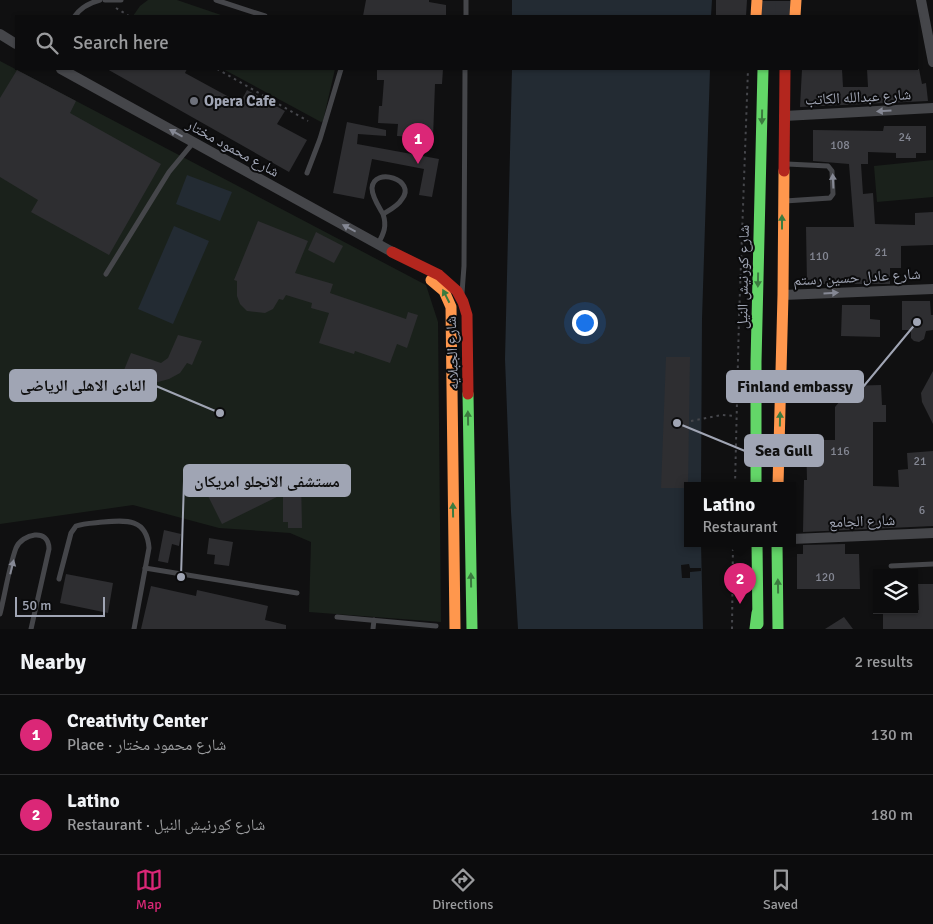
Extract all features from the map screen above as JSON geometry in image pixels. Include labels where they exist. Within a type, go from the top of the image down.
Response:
[{"type":"main road","points":[[756,15],[757,0]]},
{"type":"main road","points":[[795,15],[796,0]]},
{"type":"main road","name":"شارع كورنيش النيل","points":[[756,482],[756,362],[763,70]]},
{"type":"main road","points":[[778,482],[783,296],[782,202],[785,70]]},
{"type":"main road","name":"شارع الجبلايه","points":[[392,252],[444,278],[462,296],[466,315],[472,629]]},
{"type":"main road","name":"شارع الجبلايه","points":[[392,252],[444,291],[449,298],[455,629]]},
{"type":"main road","points":[[756,629],[757,547]]},
{"type":"main road","points":[[777,547],[778,629]]},
{"type":"street","points":[[921,0],[933,62]]},
{"type":"street","points":[[0,34],[15,43]]},
{"type":"street","name":"شارع محمود مختار","points":[[64,70],[392,252]]},
{"type":"street","name":"شارع عبدالله الكاتب","points":[[784,116],[933,108]]},
{"type":"street","name":"شارع عادل حسين رستم","points":[[783,296],[933,289]]},
{"type":"street","name":"شارع الجامع","points":[[796,539],[933,533]]},
{"type":"lane","points":[[76,15],[89,3],[100,0]]},
{"type":"lane","points":[[105,0],[121,0]]},
{"type":"lane","points":[[216,0],[262,15]]},
{"type":"lane","points":[[466,0],[466,15]]},
{"type":"lane","points":[[307,173],[341,70]]},
{"type":"lane","points":[[462,296],[464,266],[465,70]]},
{"type":"lane","points":[[106,274],[169,172],[193,142]]},
{"type":"lane","points":[[782,202],[830,198],[833,194],[832,171],[828,166],[783,164]]},
{"type":"lane","points":[[378,244],[385,231],[386,224],[373,194],[372,187],[376,180],[382,176],[398,180],[403,183],[406,189],[402,201],[383,214]]},
{"type":"lane","points":[[59,579],[71,533],[76,526],[123,520],[134,522],[143,528],[148,537],[149,548],[134,629]]},
{"type":"lane","points":[[0,614],[17,547],[25,538],[39,535],[45,536],[49,542],[49,549],[31,629]]},
{"type":"lane","points":[[891,566],[933,564]]},
{"type":"lane","points":[[145,568],[297,593]]},
{"type":"lane","points":[[337,617],[436,626]]},
{"type":"lane","points":[[373,629],[374,620]]},
{"type":"path","points":[[220,70],[308,121]]},
{"type":"path","points":[[734,482],[748,70]]},
{"type":"path","points":[[691,421],[722,415],[736,416]]},
{"type":"path","points":[[732,629],[733,547]]},
{"type":"shaded area","points":[[148,0],[177,0],[221,15],[134,15],[140,6]]},
{"type":"shaded area","points":[[512,0],[712,0],[711,15],[512,15]]},
{"type":"shaded area","points":[[0,61],[426,285],[438,322],[441,622],[309,612],[311,542],[290,533],[219,528],[133,505],[0,524]]},
{"type":"shaded area","points":[[225,70],[335,70],[323,121],[321,122]]},
{"type":"shaded area","points":[[512,70],[710,70],[702,319],[701,482],[684,482],[684,547],[701,547],[703,629],[518,629],[505,359]]},
{"type":"shaded area","points":[[933,160],[933,197],[877,202],[874,166]]},
{"type":"shaded area","points":[[187,175],[232,192],[220,221],[176,204]]},
{"type":"shaded area","points":[[174,226],[209,241],[173,324],[138,309]]},
{"type":"pier","points":[[689,564],[690,568],[701,568],[701,571],[690,572],[690,578],[682,578],[681,565]]},
{"type":"building","points":[[366,0],[429,0],[429,2],[446,5],[446,15],[363,15]]},
{"type":"building","points":[[716,0],[747,0],[746,15],[716,15]]},
{"type":"building","points":[[919,69],[922,84],[926,83],[928,101],[800,107],[802,70],[842,70],[843,87],[868,87],[867,70]]},
{"type":"building","points":[[17,70],[76,101],[70,113],[161,164],[109,255],[31,212],[38,200],[0,177],[0,98]]},
{"type":"building","points":[[109,70],[186,70],[185,73],[240,103],[247,90],[285,111],[277,124],[307,140],[289,172]]},
{"type":"building","points":[[377,70],[443,70],[442,84],[435,84],[433,138],[397,136],[398,124],[378,123],[379,106],[382,106],[384,80],[377,80]]},
{"type":"building","points":[[347,122],[386,130],[386,136],[358,134],[357,144],[439,159],[432,197],[419,195],[424,169],[372,159],[364,199],[333,193]]},
{"type":"building","points":[[884,126],[926,126],[926,153],[916,153],[916,158],[896,158],[896,153],[868,152],[868,164],[861,164],[863,194],[873,193],[875,224],[915,225],[915,213],[933,212],[933,245],[901,246],[901,268],[890,268],[890,284],[807,284],[806,227],[854,227],[849,164],[813,161],[813,130],[883,131]]},
{"type":"building","points":[[258,221],[308,241],[295,273],[333,284],[330,293],[406,319],[408,312],[418,315],[407,348],[397,344],[390,363],[355,351],[354,354],[319,343],[329,313],[311,308],[312,303],[286,295],[283,300],[279,299],[273,309],[265,313],[247,311],[240,304],[237,296],[237,281],[234,280]]},
{"type":"building","points":[[316,232],[343,246],[334,263],[308,250]]},
{"type":"building","points":[[902,301],[930,301],[931,315],[933,315],[933,330],[926,331],[924,339],[919,342],[911,338],[911,330],[902,330]]},
{"type":"building","points":[[842,305],[870,305],[870,319],[880,320],[880,337],[841,336]]},
{"type":"building","points":[[178,335],[202,341],[192,365],[187,363],[180,373],[158,382],[142,378],[124,370],[131,353],[161,363],[168,358]]},
{"type":"building","points":[[666,357],[690,357],[688,482],[684,482],[684,488],[661,488]]},
{"type":"building","points":[[933,371],[933,424],[922,402],[921,393]]},
{"type":"building","points":[[835,383],[845,383],[846,386],[881,385],[882,405],[886,405],[886,422],[873,422],[873,486],[899,487],[898,470],[908,469],[907,453],[933,451],[933,526],[803,532],[804,480],[807,480],[806,440],[835,440],[835,407],[840,401],[835,394]]},
{"type":"building","points":[[269,477],[270,479],[301,479],[302,528],[288,528],[288,522],[283,522],[283,494],[222,524],[206,492],[212,489],[219,490]]},
{"type":"building","points":[[164,530],[181,534],[179,546],[172,544],[168,563],[158,561]]},
{"type":"building","points":[[209,538],[233,542],[229,566],[214,564],[215,555],[207,554]]},
{"type":"building","points":[[845,544],[845,554],[859,554],[860,589],[797,589],[797,554],[803,554],[803,545]]},
{"type":"building","points":[[66,574],[113,583],[108,613],[60,603]]},
{"type":"building","points":[[918,584],[933,584],[933,629],[883,629],[883,614],[918,614]]},
{"type":"building","points":[[151,586],[196,596],[197,590],[268,606],[265,620],[286,625],[286,629],[141,629]]},
{"type":"building","points":[[844,617],[853,629],[825,629]]},
{"type":"tunnel","points":[[769,0],[769,15]]},
{"type":"tunnel","points":[[783,0],[783,15]]},
{"type":"traffic: fast","points":[[756,482],[756,362],[763,70]]},
{"type":"traffic: fast","points":[[468,394],[472,629]]},
{"type":"traffic: fast","points":[[757,547],[758,624]]},
{"type":"traffic: fast","points":[[777,547],[778,629]]},
{"type":"traffic: fast","points":[[755,629],[757,613]]},
{"type":"traffic: slow","points":[[756,15],[757,0]]},
{"type":"traffic: slow","points":[[795,15],[796,0]]},
{"type":"traffic: slow","points":[[778,482],[784,171]]},
{"type":"traffic: slow","points":[[431,280],[444,291],[451,307],[455,629]]},
{"type":"traffic: jam","points":[[784,171],[785,70]]},
{"type":"traffic: jam","points":[[392,252],[439,275],[457,291],[463,302],[467,315],[468,394]]},
{"type":"place","name":"Opera Cafe","points":[[194,101]]},
{"type":"place","name":"Creativity Center","points":[[418,164]]},
{"type":"place","name":"Finland embassy","points":[[917,322]]},
{"type":"place","name":"النادى الاهلى الرياضى","points":[[220,413]]},
{"type":"place","name":"Sea Gull","points":[[677,423]]},
{"type":"place","name":"مستشفى الانجلو امريكان","points":[[181,577]]},
{"type":"place","name":"Latino","points":[[740,604]]}]
